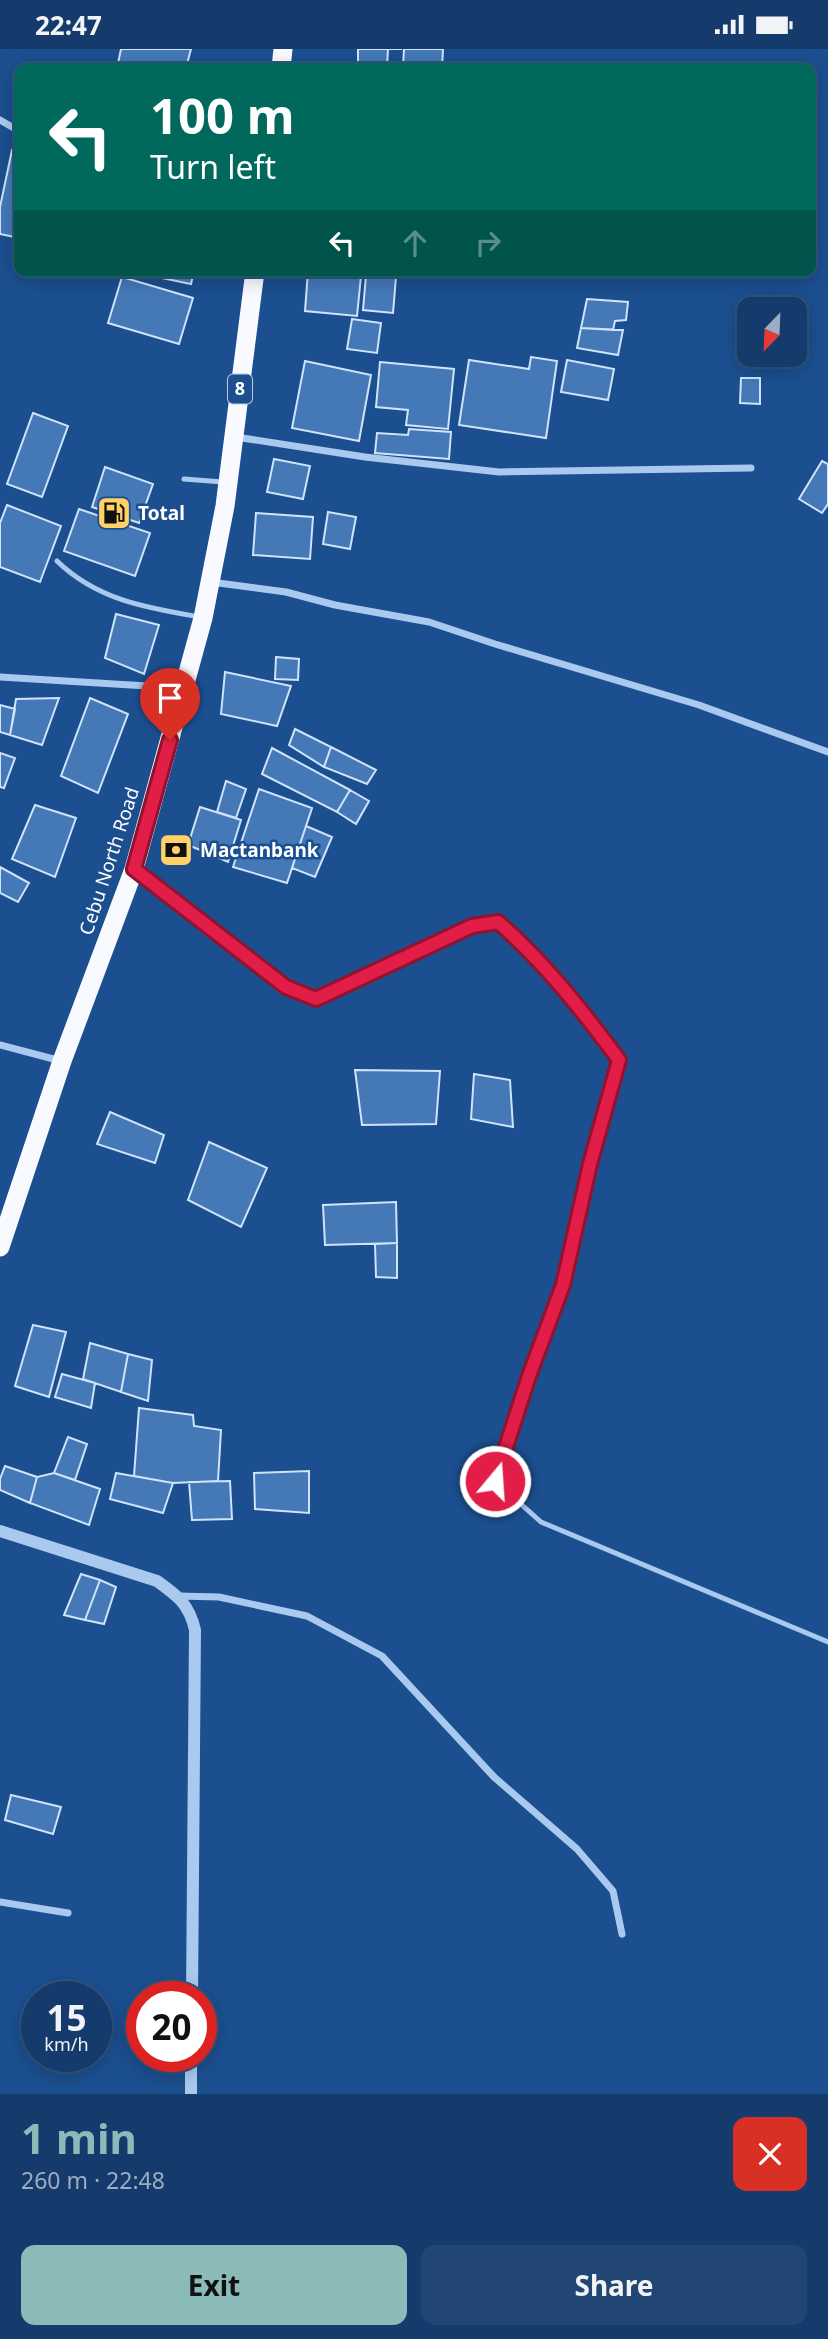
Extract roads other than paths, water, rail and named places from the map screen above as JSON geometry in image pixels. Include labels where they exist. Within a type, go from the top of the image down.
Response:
[{"type":"highway","name":"Cebu North Road","points":[[0,1247],[62,1061],[134,869],[203,618],[228,482],[254,277]]},
{"type":"street","points":[[234,437],[366,457],[499,472],[751,468]]},
{"type":"street","points":[[210,582],[286,592],[335,605],[429,622],[699,705],[828,751]]},
{"type":"street","points":[[0,677],[184,689]]},
{"type":"street","points":[[134,869],[286,987],[316,999],[472,926],[498,922],[523,944],[573,998]]},
{"type":"street","points":[[0,1045],[62,1061]]},
{"type":"street","points":[[0,1531],[157,1581],[178,1596],[191,1613],[195,1630],[192,1981]]},
{"type":"street","points":[[178,1596],[219,1597],[307,1616],[382,1656],[494,1777],[577,1849],[613,1891],[622,1934]]},
{"type":"street","points":[[0,1902],[68,1913]]},
{"type":"street","points":[[191,2072],[191,2094]]},
{"type":"lane","points":[[184,479],[228,482]]},
{"type":"lane","points":[[57,561],[71,575],[92,588],[139,607],[203,618]]},
{"type":"lane","points":[[573,998],[619,1060],[590,1164],[563,1285],[529,1376],[495,1481],[541,1522],[828,1641]]},
{"type":"place","name":"Total","points":[[114,513]]},
{"type":"place","name":"Mactanbank","points":[[176,850]]}]
